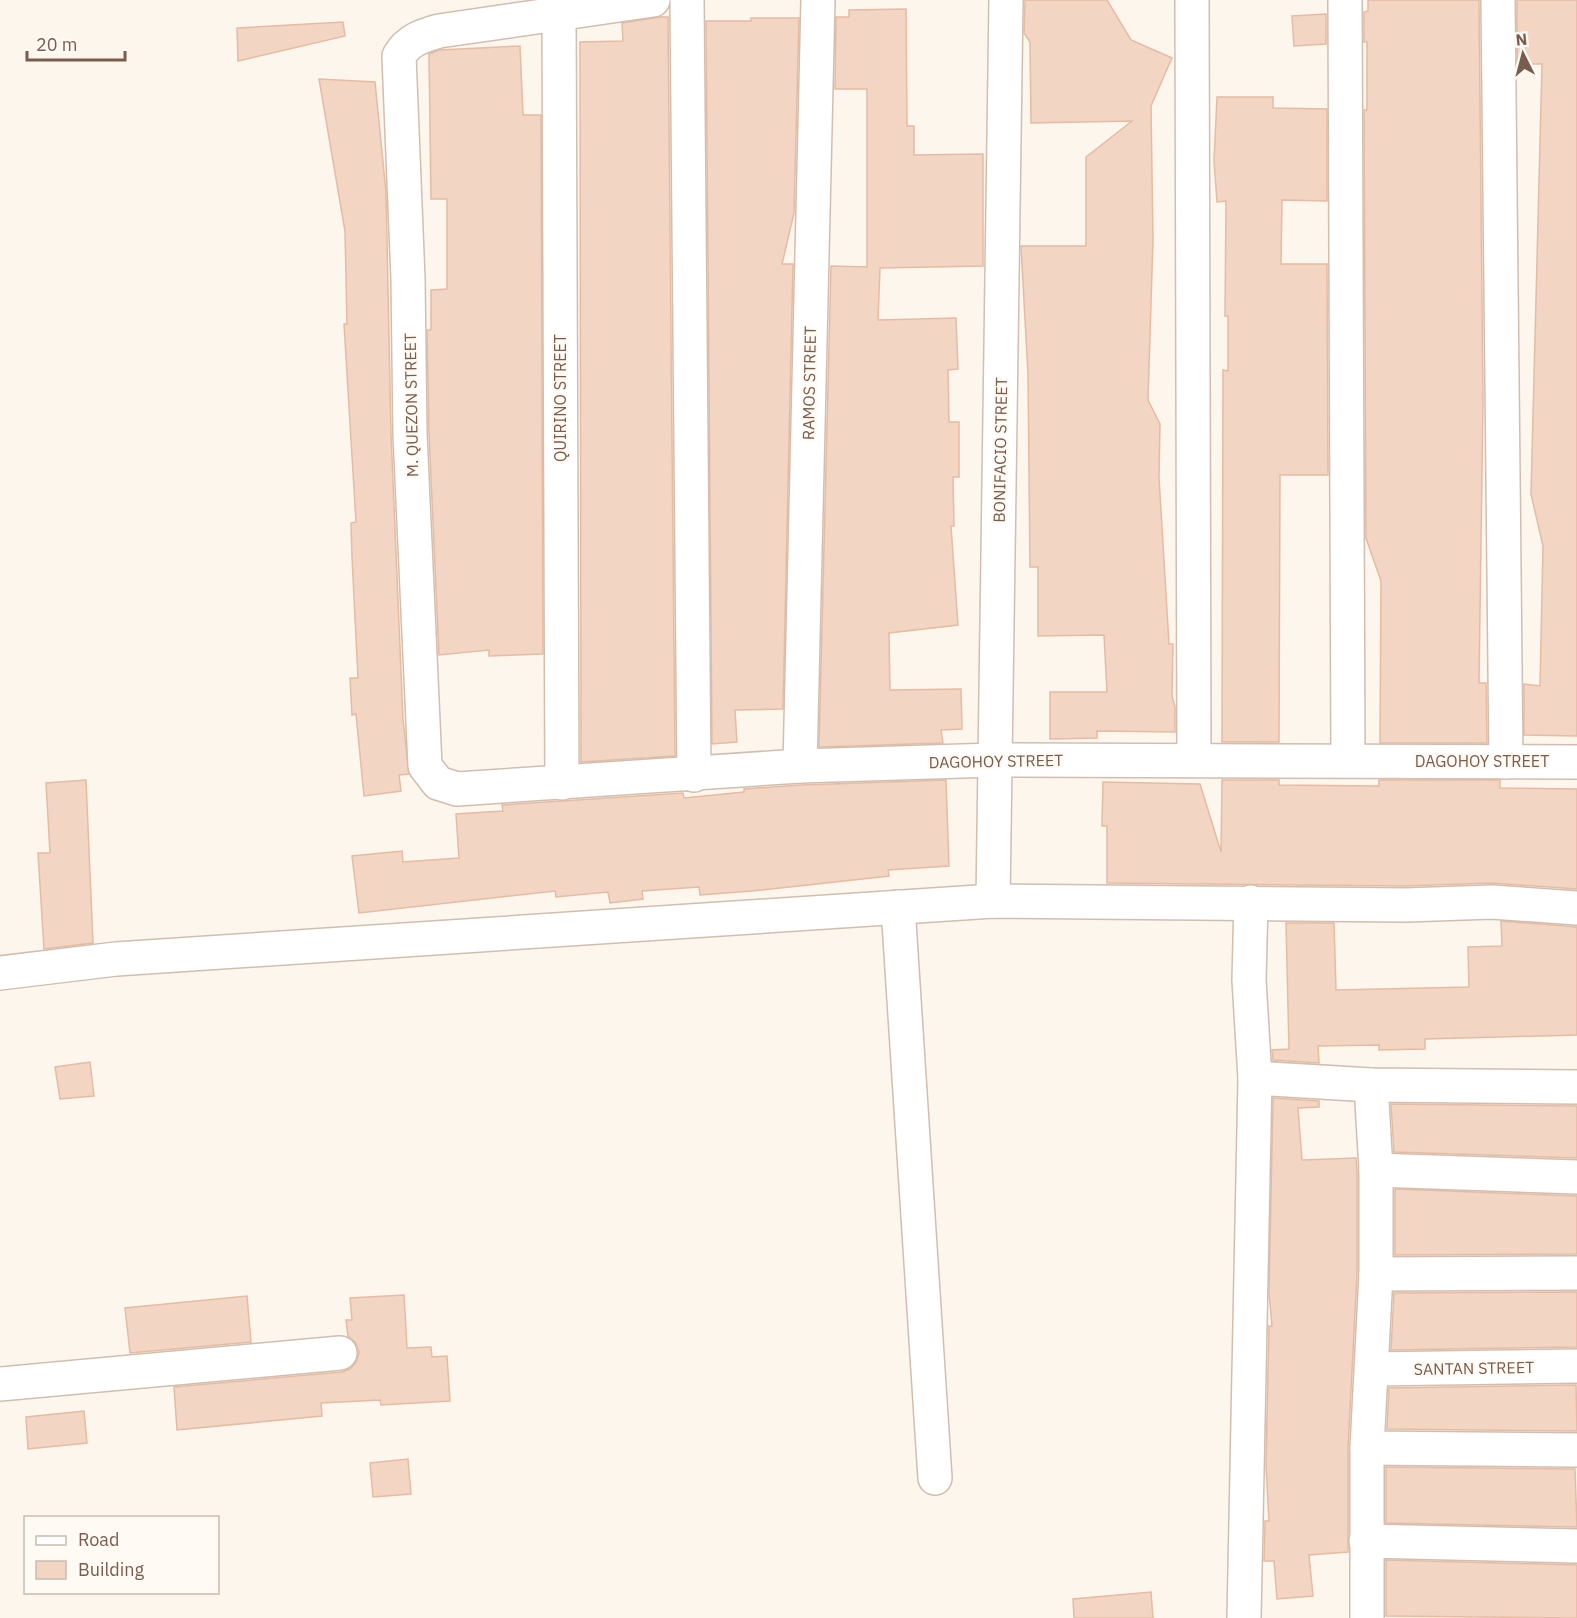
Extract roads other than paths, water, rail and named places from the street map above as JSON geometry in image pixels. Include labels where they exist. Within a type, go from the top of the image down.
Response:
[{"type":"street","points":[[559,12],[653,0]]},
{"type":"street","points":[[687,0],[694,775]]},
{"type":"street","name":"RAMOS STREET","points":[[801,766],[818,0]]},
{"type":"street","name":"BONIFACIO STREET","points":[[993,901],[1006,0]]},
{"type":"street","points":[[1192,0],[1194,759]]},
{"type":"street","points":[[1345,0],[1348,760]]},
{"type":"street","points":[[1498,0],[1506,762]]},
{"type":"street","name":"M. QUEZON STREET","points":[[426,765],[410,435],[408,279],[399,56],[404,46],[417,38],[439,31],[559,12]]},
{"type":"street","name":"QUIRINO STREET","points":[[559,12],[562,783]]},
{"type":"street","name":"DAGOHOY STREET","points":[[426,765],[438,783],[457,789],[694,775],[801,766],[995,760],[1577,762]]},
{"type":"street","points":[[0,972],[116,959],[993,901],[1406,905],[1492,902],[1577,908]]},
{"type":"street","points":[[1244,1618],[1255,1078],[1249,980],[1251,902]]},
{"type":"street","points":[[898,907],[935,1478]]},
{"type":"street","points":[[1255,1078],[1371,1084],[1577,1087]]},
{"type":"street","points":[[1367,1618],[1367,1448],[1376,1274],[1376,1170],[1371,1084]]},
{"type":"street","points":[[1376,1170],[1577,1177]]},
{"type":"street","points":[[1376,1274],[1577,1273]]},
{"type":"street","points":[[0,1384],[340,1353]]},
{"type":"street","name":"SANTAN STREET","points":[[1372,1369],[1577,1366]]},
{"type":"street","points":[[1367,1448],[1577,1450]]},
{"type":"street","points":[[1366,1541],[1577,1546]]}]
